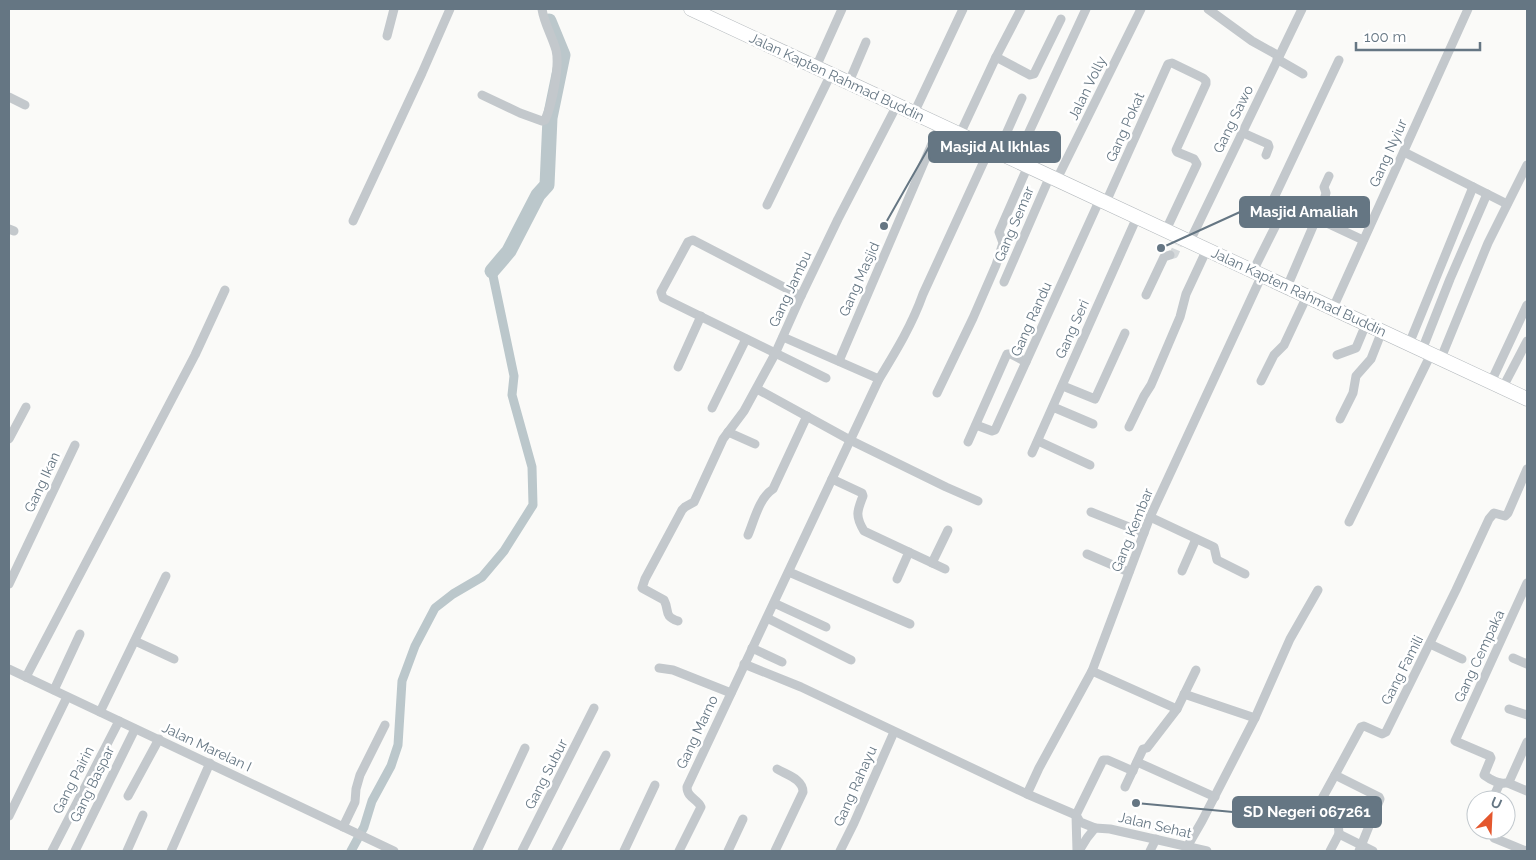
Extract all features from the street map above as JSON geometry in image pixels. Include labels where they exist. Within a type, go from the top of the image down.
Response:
[{"type":"main road","name":"Jalan Kapten Rahmad Buddin","points":[[691,9],[1166,230],[1183,241],[1207,249],[1527,399]]},
{"type":"street","points":[[387,36],[394,9]]},
{"type":"street","points":[[353,221],[422,74],[450,9]]},
{"type":"street","points":[[482,95],[520,113],[542,121],[545,120],[553,89],[556,53],[542,9]]},
{"type":"street","points":[[816,67],[842,9]]},
{"type":"street","points":[[914,113],[963,9]]},
{"type":"street","points":[[960,134],[1021,9]]},
{"type":"street","points":[[937,393],[996,266],[1003,243],[999,232],[1022,163],[1086,9]]},
{"type":"street","name":"Jalan Volly","points":[[1053,178],[1141,9]]},
{"type":"street","points":[[1208,9],[1302,74]]},
{"type":"street","name":"Gang Sawo","points":[[1183,241],[1241,132],[1302,9]]},
{"type":"street","name":"Gang Nyiur","points":[[1333,308],[1404,152],[1430,89],[1468,9]]},
{"type":"street","points":[[996,57],[1030,75],[1034,74],[1061,19]]},
{"type":"street","points":[[849,82],[866,42]]},
{"type":"street","name":"Gang Kembar","points":[[1027,794],[1039,768],[1092,671],[1150,517],[1258,273],[1276,225],[1272,202],[1339,60]]},
{"type":"street","name":"Gang Pokat","points":[[1103,201],[1169,63],[1172,63],[1203,78],[1206,83],[1176,150],[1194,159],[1197,164],[1166,230]]},
{"type":"street","points":[[768,205],[831,74]]},
{"type":"street","points":[[9,97],[25,105]]},
{"type":"street","name":"Gang Marno","points":[[680,851],[701,808],[688,795],[687,787],[879,379],[911,325],[923,294],[994,150],[1022,98]]},
{"type":"street","name":"Gang Jambu","points":[[678,621],[667,615],[664,600],[644,590],[642,586],[682,510],[694,502],[728,432],[744,411],[757,389],[838,219],[897,105]]},
{"type":"street","name":"Gang Masjid","points":[[838,361],[890,245],[940,125]]},
{"type":"street","points":[[1241,132],[1268,144],[1269,147],[1266,155]]},
{"type":"street","points":[[1404,152],[1507,204]]},
{"type":"street","points":[[1426,351],[1473,276],[1527,165]]},
{"type":"street","points":[[1287,287],[1325,198],[1324,187],[1329,176]]},
{"type":"street","name":"Gang Semar","points":[[1004,282],[1053,178]]},
{"type":"street","points":[[1426,351],[1473,187]]},
{"type":"street","points":[[1349,522],[1426,351],[1450,279],[1487,194]]},
{"type":"street","name":"Gang Randu","points":[[976,425],[992,432],[995,430],[1103,201]]},
{"type":"street","name":"Gang Seri","points":[[1032,453],[1137,217]]},
{"type":"street","points":[[1316,218],[1363,240]]},
{"type":"street","points":[[801,296],[693,240],[688,242],[661,292],[663,298],[826,378]]},
{"type":"street","points":[[1129,427],[1151,385],[1180,317],[1186,294],[1207,249]]},
{"type":"street","points":[[1146,295],[1164,257],[1170,255]]},
{"type":"street","points":[[26,677],[195,354],[225,290]]},
{"type":"street","points":[[1260,381],[1274,355],[1284,345],[1307,296]]},
{"type":"street","points":[[1497,385],[1527,305]]},
{"type":"street","points":[[678,367],[701,316]]},
{"type":"street","points":[[1337,355],[1356,348],[1366,324]]},
{"type":"street","points":[[1340,419],[1353,392],[1356,376],[1371,359],[1382,331]]},
{"type":"street","points":[[1063,386],[1095,399],[1125,333]]},
{"type":"street","points":[[783,337],[879,379]]},
{"type":"street","points":[[712,408],[746,339]]},
{"type":"street","points":[[1497,385],[1527,341]]},
{"type":"street","points":[[968,442],[1007,354],[1011,354],[1026,362]]},
{"type":"street","points":[[757,389],[850,440],[978,501]]},
{"type":"street","points":[[9,439],[26,407]]},
{"type":"street","points":[[1053,407],[1093,424]]},
{"type":"street","points":[[748,535],[766,493],[772,489],[807,416]]},
{"type":"street","points":[[728,432],[754,444]]},
{"type":"street","points":[[1038,440],[1090,465]]},
{"type":"street","name":"Gang Ikan","points":[[9,584],[75,445]]},
{"type":"street","name":"Gang Famili","points":[[1335,775],[1361,727],[1364,726],[1382,734],[1386,732],[1489,519],[1494,513],[1505,516],[1508,513],[1527,469]]},
{"type":"street","points":[[832,479],[862,493],[863,496],[857,511],[858,520],[864,530],[945,569]]},
{"type":"street","points":[[1091,512],[1144,533]]},
{"type":"street","points":[[1150,517],[1215,547],[1215,559],[1244,574]]},
{"type":"street","points":[[932,563],[948,530]]},
{"type":"street","points":[[1182,571],[1196,539]]},
{"type":"street","points":[[897,579],[909,552]]},
{"type":"street","points":[[1087,554],[1129,572]]},
{"type":"street","points":[[789,572],[910,624]]},
{"type":"street","points":[[100,712],[166,576]]},
{"type":"street","name":"Gang Cempaka","points":[[1504,783],[1484,775],[1491,758],[1490,756],[1455,742],[1527,583]]},
{"type":"street","points":[[1187,847],[1255,718],[1290,639],[1318,590]]},
{"type":"street","points":[[774,603],[826,627]]},
{"type":"street","points":[[767,618],[851,660]]},
{"type":"street","points":[[54,690],[80,634]]},
{"type":"street","points":[[135,641],[174,659]]},
{"type":"street","points":[[1430,644],[1462,659]]},
{"type":"street","points":[[752,648],[782,662]]},
{"type":"street","points":[[1513,658],[1527,664]]},
{"type":"street","points":[[744,664],[793,684],[1027,794],[1076,815],[1080,822],[1095,828],[1078,851]]},
{"type":"street","points":[[660,668],[673,670],[731,692]]},
{"type":"street","name":"Jalan Marelan I","points":[[9,669],[394,851]]},
{"type":"street","points":[[1125,787],[1143,749],[1147,748],[1177,708],[1196,670]]},
{"type":"street","points":[[1092,671],[1177,708]]},
{"type":"street","points":[[1184,694],[1255,718]]},
{"type":"street","points":[[9,816],[67,697]]},
{"type":"street","name":"Gang Subur","points":[[522,851],[594,708]]},
{"type":"street","points":[[1509,709],[1527,716]]},
{"type":"street","name":"Gang Pairin","points":[[52,851],[119,721]]},
{"type":"street","points":[[345,828],[355,802],[360,775],[386,725]]},
{"type":"street","name":"Gang Baspar","points":[[75,851],[135,729]]},
{"type":"street","name":"Gang Rahayu","points":[[840,851],[894,732]]},
{"type":"street","points":[[128,796],[159,739]]},
{"type":"street","points":[[1499,790],[1527,742]]},
{"type":"street","points":[[477,851],[525,748]]},
{"type":"street","points":[[556,851],[606,755]]},
{"type":"street","points":[[1078,851],[1076,815],[1103,760],[1135,766],[1215,797]]},
{"type":"street","points":[[171,851],[210,763]]},
{"type":"street","points":[[775,851],[804,792],[800,781],[777,769]]},
{"type":"street","points":[[1318,806],[1335,775],[1379,797],[1380,799],[1360,848]]},
{"type":"street","points":[[1504,783],[1527,791]]},
{"type":"street","points":[[624,851],[655,785]]},
{"type":"street","points":[[127,851],[143,815]]},
{"type":"street","points":[[728,851],[743,819]]},
{"type":"street","points":[[1330,851],[1339,834],[1338,820]]},
{"type":"street","name":"Jalan Sehat","points":[[1095,828],[1110,829],[1207,851]]},
{"type":"street","points":[[1339,834],[1360,848],[1373,851]]},
{"type":"street","points":[[1150,851],[1156,840]]},
{"type":"street","points":[[1499,840],[1526,851]]},
{"type":"waterway","points":[[492,271],[509,251],[538,195],[547,185],[550,118],[563,55],[549,21]]},
{"type":"waterway","points":[[351,851],[364,827],[372,801],[391,766],[398,745],[402,681],[415,646],[435,608],[453,594],[482,577],[504,551],[533,505],[532,467],[512,395],[514,376],[492,271]]},
{"type":"tunnel","points":[[1170,255],[1174,254],[1178,245]]},
{"type":"place","name":"Masjid Al Ikhlas","points":[[884,226]]},
{"type":"place","name":"Masjid Amaliah","points":[[1161,248]]},
{"type":"place","name":"SD Negeri 067261","points":[[1136,803]]}]
